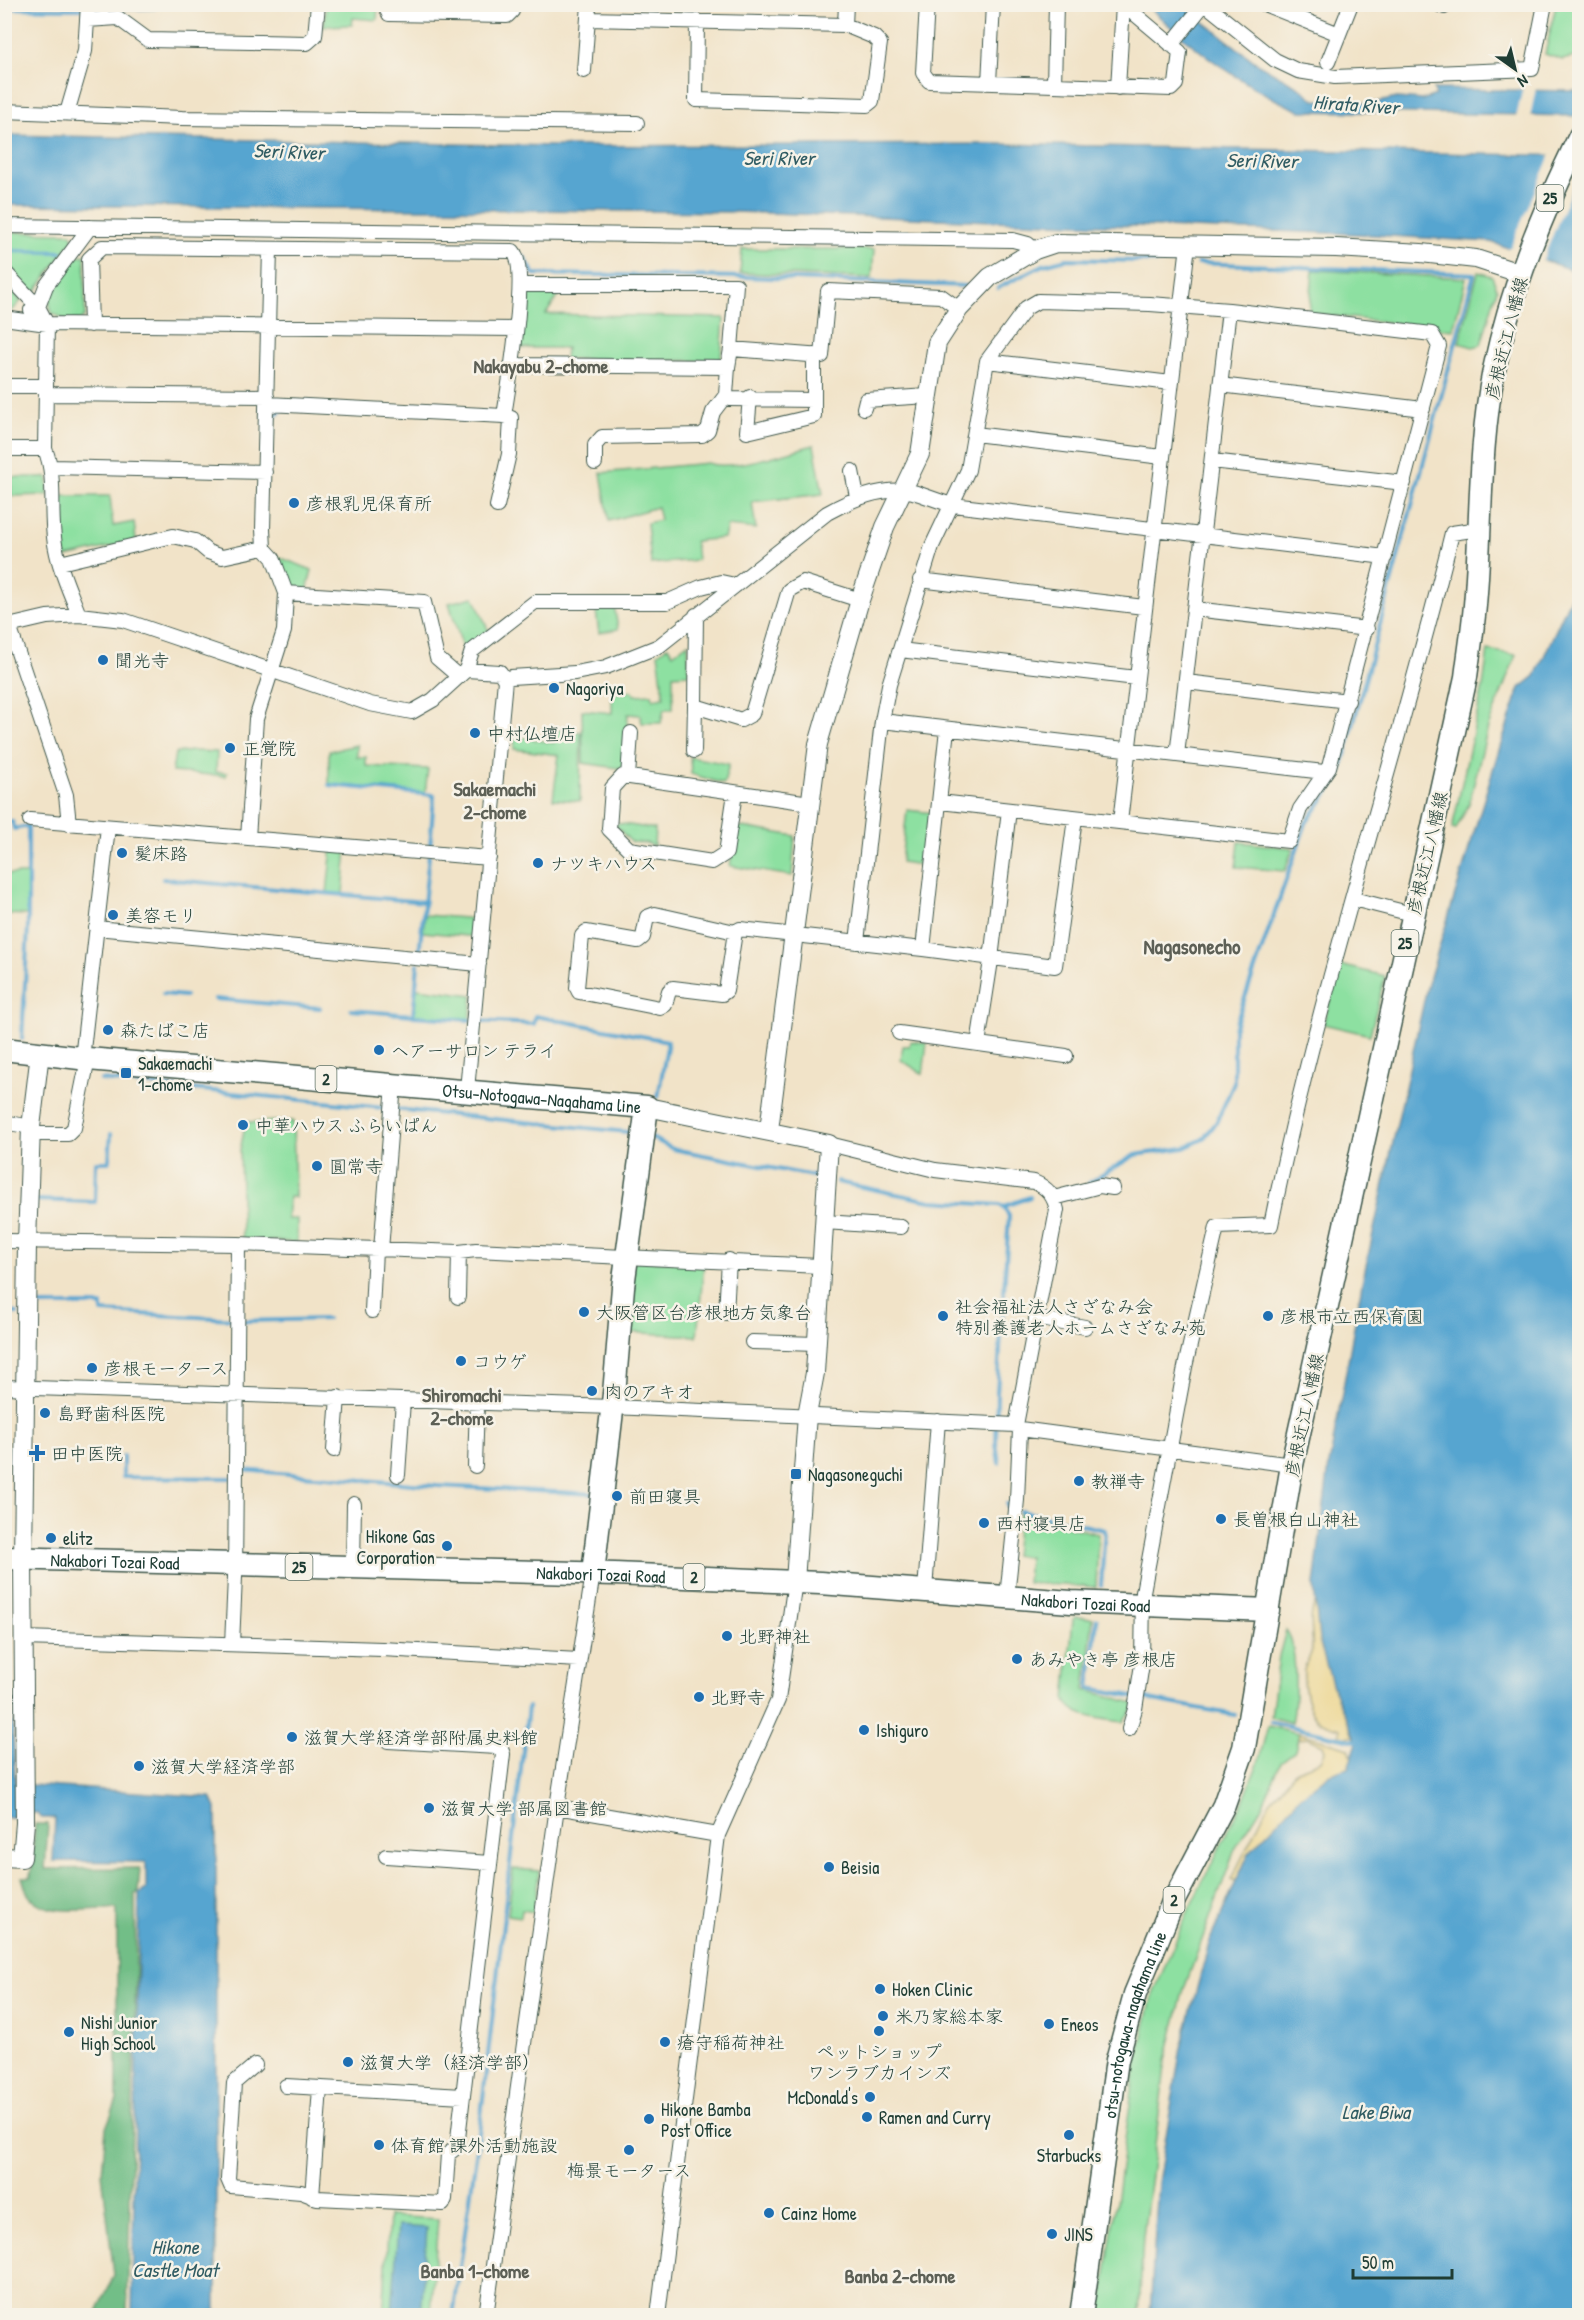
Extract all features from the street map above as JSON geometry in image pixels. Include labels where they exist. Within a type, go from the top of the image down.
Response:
[{"type":"main road","name":"彦根近江八幡線","points":[[1268,1610],[1292,1465],[1466,677],[1475,605],[1483,447],[1494,370],[1523,268],[1538,226],[1580,136]]},
{"type":"main road","name":"Otsu-Notogawa-Nagahama line","points":[[4,1048],[393,1101],[467,1090],[647,1107],[627,1255],[593,1573]]},
{"type":"main road","name":"Nakabori Tozai Road","points":[[14,1559],[593,1573],[795,1581],[1007,1597],[1268,1610]]},
{"type":"main road","name":"otsu-notogawa-nagahama line","points":[[1081,2316],[1117,2060],[1139,1984],[1173,1902],[1224,1805],[1244,1748],[1268,1610]]},
{"type":"street","points":[[67,113],[82,61],[88,4]]},
{"type":"street","points":[[87,20],[118,18],[148,40],[307,43],[315,36],[318,4]]},
{"type":"street","points":[[384,4],[389,14],[507,16],[512,11],[513,4]]},
{"type":"street","points":[[584,71],[589,4]]},
{"type":"street","points":[[845,25],[846,4]]},
{"type":"street","points":[[927,4],[923,73],[929,81],[1171,89],[1176,84],[1180,52],[1173,43],[1123,5]]},
{"type":"street","points":[[989,83],[993,4]]},
{"type":"street","points":[[1054,85],[1056,4]]},
{"type":"street","points":[[1264,4],[1339,34]]},
{"type":"street","points":[[1328,62],[1351,4]]},
{"type":"street","points":[[1437,4],[1444,7],[1445,4]]},
{"type":"street","points":[[1173,43],[1203,6],[1275,60],[1298,71],[1335,77],[1532,69],[1545,4]]},
{"type":"street","points":[[1118,88],[1123,5]]},
{"type":"street","points":[[588,19],[697,21],[845,25],[874,37],[880,43],[872,101],[867,105],[696,100],[697,21]]},
{"type":"street","points":[[4,111],[312,120],[637,123]]},
{"type":"street","points":[[4,226],[1013,240],[1028,244],[1035,250]]},
{"type":"street","points":[[11,318],[38,307],[46,286],[90,228]]},
{"type":"street","points":[[769,1130],[818,744],[860,600],[885,527],[920,454],[938,343],[959,309],[990,277],[1035,250],[1056,243],[1421,253],[1476,259],[1523,268]]},
{"type":"street","points":[[1120,822],[1188,245]]},
{"type":"street","points":[[91,324],[89,259],[102,246],[513,251],[518,256],[521,285],[504,416]]},
{"type":"street","points":[[248,838],[256,719],[284,631],[286,592],[273,558],[264,548],[270,249]]},
{"type":"street","points":[[4,271],[38,307],[47,324],[45,449],[52,467],[52,508],[56,550],[79,615]]},
{"type":"street","points":[[521,285],[736,285],[726,395],[713,412],[708,430],[702,435],[602,437],[595,446],[595,463]]},
{"type":"street","points":[[731,349],[822,356],[828,291],[941,296],[959,309]]},
{"type":"street","points":[[857,942],[882,721],[900,650],[932,546],[968,470],[987,361],[1026,308],[1038,301],[1229,310],[1432,334],[1439,346],[1348,701],[1329,767],[1300,809],[1289,841],[940,802]]},
{"type":"street","points":[[1178,754],[1229,310]]},
{"type":"street","points":[[11,318],[47,324],[515,329]]},
{"type":"street","points":[[750,397],[747,432],[814,416],[814,355]]},
{"type":"street","points":[[987,361],[1171,383]]},
{"type":"street","points":[[511,365],[728,367]]},
{"type":"street","points":[[1220,385],[1423,409]]},
{"type":"street","points":[[4,386],[268,400],[504,416],[511,418],[509,454],[497,506]]},
{"type":"street","points":[[726,395],[730,399],[750,397],[814,400]]},
{"type":"street","points":[[865,400],[928,396]]},
{"type":"street","points":[[975,434],[1162,457]]},
{"type":"street","points":[[4,449],[45,449]]},
{"type":"street","points":[[1212,461],[1404,483]]},
{"type":"street","points":[[52,467],[265,472]]},
{"type":"street","points":[[852,471],[857,497]]},
{"type":"street","points":[[505,680],[511,677],[575,673],[623,662],[659,646],[827,513],[857,497],[903,492],[953,505],[1385,557]]},
{"type":"street","points":[[1129,1729],[1135,1709],[1142,1664],[1143,1605],[1171,1447],[1217,1227],[1271,1225],[1314,1040],[1426,639],[1452,533],[1479,529]]},
{"type":"street","points":[[60,562],[173,536],[195,542],[208,552],[222,557],[264,548]]},
{"type":"street","points":[[920,580],[1144,607]]},
{"type":"street","points":[[69,824],[66,795],[7,627],[47,617],[79,615],[123,620],[370,704],[412,712],[433,700],[462,673],[472,651],[535,602],[667,602],[701,587],[721,582],[735,585]]},
{"type":"street","points":[[695,706],[741,720],[752,714],[789,590],[803,582],[860,600]]},
{"type":"street","points":[[286,592],[424,602],[437,658],[462,673],[500,672],[505,680],[467,1090]]},
{"type":"street","points":[[1194,609],[1367,629]]},
{"type":"street","points":[[694,751],[696,615]]},
{"type":"street","points":[[900,650],[1136,678]]},
{"type":"street","points":[[1186,682],[1348,701]]},
{"type":"street","points":[[882,721],[1324,772]]},
{"type":"street","points":[[923,949],[947,729]]},
{"type":"street","points":[[628,777],[631,733]]},
{"type":"street","points":[[735,793],[726,853],[712,862],[629,849],[609,829],[612,788],[623,776],[810,803]]},
{"type":"street","points":[[978,1044],[1009,810]]},
{"type":"street","points":[[735,932],[726,991],[722,994],[673,988],[669,991],[665,1005],[660,1008],[579,992],[576,988],[582,936],[586,932],[638,941],[644,937],[647,918],[655,914],[735,932],[740,929],[1055,966],[1075,818]]},
{"type":"street","points":[[30,820],[489,858]]},
{"type":"street","points":[[4,1122],[30,1130],[68,1134],[74,1128],[85,1059],[96,928],[108,827]]},
{"type":"street","points":[[1353,899],[1412,914]]},
{"type":"street","points":[[96,928],[479,964]]},
{"type":"street","points":[[899,1033],[1066,1056]]},
{"type":"street","points":[[4,1857],[22,1858],[25,1822],[23,1638],[14,1559],[25,1388],[30,1130],[40,1053]]},
{"type":"street","points":[[372,1311],[393,1101]]},
{"type":"street","points":[[647,1107],[769,1130],[935,1170],[1034,1182],[1042,1185],[1054,1198],[1057,1210],[1018,1427],[1016,1509],[1007,1597]]},
{"type":"street","points":[[658,2316],[718,1835],[778,1700],[795,1581],[807,1415],[816,1344],[829,1144]]},
{"type":"street","points":[[1054,1198],[1100,1186],[1113,1188]]},
{"type":"street","points":[[824,1222],[901,1227]]},
{"type":"street","points":[[4,1241],[238,1244],[459,1252],[469,1250],[627,1255],[820,1266]]},
{"type":"street","points":[[232,1644],[238,1244]]},
{"type":"street","points":[[458,1297],[459,1252]]},
{"type":"street","points":[[726,1313],[729,1260]]},
{"type":"street","points":[[1036,1317],[1085,1327]]},
{"type":"street","points":[[752,1342],[816,1344]]},
{"type":"street","points":[[4,1387],[612,1407],[996,1424],[1292,1465]]},
{"type":"street","points":[[334,1450],[338,1397]]},
{"type":"street","points":[[398,1475],[403,1400]]},
{"type":"street","points":[[475,1466],[477,1403]]},
{"type":"street","points":[[925,1590],[938,1421]]},
{"type":"street","points":[[353,1567],[354,1504]]},
{"type":"street","points":[[486,2316],[557,1807],[593,1573]]},
{"type":"street","points":[[23,1638],[381,1649],[579,1660]]},
{"type":"street","points":[[255,2065],[234,2083],[228,2179],[231,2186],[301,2192],[312,2196],[442,2204],[446,2199],[448,2154],[457,2147],[501,1749],[388,1742]]},
{"type":"street","points":[[557,1807],[718,1835]]},
{"type":"street","points":[[386,1856],[490,1863]]},
{"type":"street","points":[[286,2086],[463,2096]]},
{"type":"street","points":[[312,2196],[320,2088]]},
{"type":"green space","points":[[326,5],[378,5],[377,20],[353,18],[352,25],[324,26]]},
{"type":"green space","points":[[1556,5],[1579,5],[1579,56],[1562,60],[1545,54]]},
{"type":"green space","points":[[4,232],[71,233],[73,240],[35,292],[27,288],[5,262]]},
{"type":"green space","points":[[742,249],[874,249],[872,278],[740,273]]},
{"type":"green space","points":[[85,255],[85,316],[81,320],[66,320],[52,313],[50,296],[52,289],[60,275],[77,256]]},
{"type":"green space","points":[[1313,270],[1466,278],[1453,330],[1309,313]]},
{"type":"green space","points":[[1478,272],[1492,276],[1497,289],[1481,345],[1473,347],[1459,343]]},
{"type":"green space","points":[[4,280],[21,301],[12,311],[5,310]]},
{"type":"green space","points":[[526,292],[560,294],[546,314],[724,318],[721,358],[718,361],[565,359],[566,348],[520,348]]},
{"type":"green space","points":[[814,445],[823,494],[752,502],[756,529],[727,526],[724,538],[695,541],[697,560],[651,564],[647,523],[660,520],[657,507],[609,521],[601,473],[708,463],[730,465],[760,460]]},
{"type":"green space","points":[[11,477],[48,477],[48,495],[11,496]]},
{"type":"green space","points":[[55,496],[110,496],[113,526],[134,522],[136,541],[62,558]]},
{"type":"green space","points":[[276,556],[312,570],[307,591],[287,590]]},
{"type":"green space","points":[[474,597],[490,634],[466,653],[449,603]]},
{"type":"green space","points":[[595,604],[614,604],[618,629],[599,633]]},
{"type":"green space","points":[[688,643],[689,674],[673,675],[673,709],[664,709],[661,723],[642,723],[640,715],[628,714],[624,769],[583,763],[582,710],[612,713],[612,693],[633,691],[634,695],[652,694],[653,699],[664,697],[658,653],[668,646],[673,654]]},
{"type":"green space","points":[[1488,650],[1516,655],[1488,727],[1469,804],[1456,829],[1452,829],[1483,687]]},
{"type":"green space","points":[[556,730],[581,732],[580,801],[553,799],[559,755],[514,749],[515,736],[554,743]]},
{"type":"green space","points":[[357,745],[357,757],[366,757],[366,766],[428,769],[425,793],[329,784],[329,751]]},
{"type":"green space","points":[[217,752],[216,772],[227,773],[226,776],[172,772],[175,753]]},
{"type":"green space","points":[[690,757],[729,764],[724,784],[691,774]]},
{"type":"green space","points":[[907,810],[933,813],[928,854],[923,854],[921,865],[901,862]]},
{"type":"green space","points":[[616,823],[655,829],[654,846],[631,842],[616,826]]},
{"type":"green space","points":[[736,826],[795,836],[792,876],[730,866]]},
{"type":"green space","points":[[1239,842],[1293,848],[1285,871],[1236,867]]},
{"type":"green space","points":[[332,847],[347,848],[343,894],[327,893]]},
{"type":"green space","points":[[5,874],[28,874],[27,915],[5,914]]},
{"type":"green space","points":[[425,915],[479,919],[478,937],[423,932]]},
{"type":"green space","points":[[1340,965],[1385,976],[1370,1035],[1323,1024]]},
{"type":"green space","points":[[417,988],[473,995],[470,1019],[414,1015]]},
{"type":"green space","points":[[911,1041],[927,1043],[923,1074],[901,1060],[903,1046],[909,1046]]},
{"type":"green space","points":[[293,1121],[295,1197],[289,1197],[287,1219],[297,1219],[297,1242],[242,1240],[240,1150],[246,1122]]},
{"type":"green space","points":[[633,1260],[704,1263],[697,1336],[625,1332]]},
{"type":"green space","points":[[1019,1514],[1098,1534],[1096,1587],[1027,1583],[1029,1557],[1014,1555]]},
{"type":"green space","points":[[1075,1617],[1093,1618],[1085,1690],[1134,1703],[1133,1709],[1123,1722],[1082,1714],[1074,1710],[1065,1699]]},
{"type":"green space","points":[[1286,1630],[1293,1647],[1294,1660],[1295,1689],[1292,1723],[1271,1717],[1279,1656]]},
{"type":"green space","points":[[1268,1726],[1299,1733],[1295,1751],[1281,1762],[1261,1808],[1235,1849],[1183,1992],[1166,2060],[1143,2237],[1139,2315],[1100,2315],[1135,2069],[1152,1997],[1190,1907],[1243,1801],[1258,1763]]},
{"type":"green space","points":[[35,1824],[48,1824],[45,1869],[140,1868],[138,1893],[135,1894],[136,1976],[127,2315],[96,2315],[114,2275],[102,2173],[106,2128],[117,2100],[117,1909],[60,1910],[39,1904],[29,1896],[22,1877],[31,1877]]},
{"type":"green space","points":[[513,1869],[539,1871],[534,1912],[522,1910],[521,1917],[508,1915]]},
{"type":"green space","points":[[389,2216],[438,2219],[431,2315],[383,2316]]},
{"type":"sand","points":[[1316,1602],[1329,1670],[1353,1735],[1345,1738],[1339,1736],[1341,1729],[1326,1725],[1314,1716],[1306,1697],[1304,1671],[1312,1649],[1311,1619]]},
{"type":"sand","points":[[1299,1733],[1349,1748],[1352,1758],[1348,1768],[1328,1775],[1249,1853],[1236,1882],[1231,1880],[1269,1803],[1297,1770],[1321,1761],[1325,1751],[1323,1745],[1308,1738],[1298,1739]]},
{"type":"water","name":"Hirata River","points":[[1147,5],[1182,5],[1258,64],[1299,87],[1315,100],[1369,104],[1397,98],[1422,100],[1436,95],[1433,89],[1579,91],[1579,116],[1300,111],[1259,90],[1219,65],[1181,36]]},
{"type":"water","name":"Seri River","points":[[5,135],[557,146],[996,144],[1579,156],[1580,273],[1491,242],[1357,234],[736,212],[5,205]]},
{"type":"water","name":"Lake Biwa","points":[[1579,579],[1579,2315],[1150,2315],[1158,2183],[1181,2048],[1210,1940],[1249,1853],[1300,1797],[1328,1775],[1348,1768],[1357,1743],[1334,1690],[1319,1640],[1314,1585],[1329,1465],[1362,1284],[1427,987],[1498,753],[1520,688],[1535,676]]},
{"type":"water","name":"Hikone Castle Moat","points":[[4,1579],[15,1784],[211,1797],[216,1808],[216,2315],[132,2315],[139,1894],[146,1889],[146,1862],[53,1861],[55,1818],[42,1818],[36,1813],[16,1813],[15,1817],[5,1817]]},
{"type":"water","points":[[398,2226],[427,2228],[421,2315],[392,2315]]},
{"type":"pier","points":[[1523,87],[1536,88],[1530,118],[1516,118]]},
{"type":"pier","points":[[4,132],[8,133],[7,208],[4,208]]},
{"type":"pier","points":[[1551,153],[1580,153],[1579,171],[1541,264],[1504,250],[1511,246]]},
{"type":"waterway","points":[[96,9],[153,8],[164,4]]},
{"type":"waterway","points":[[4,8],[83,9]]},
{"type":"waterway","points":[[4,251],[62,252]]},
{"type":"waterway","points":[[524,257],[534,274],[746,277],[966,286]]},
{"type":"waterway","points":[[998,288],[1043,265],[1067,259],[1176,262]]},
{"type":"waterway","points":[[1089,1183],[1135,1155],[1184,1148],[1203,1139],[1216,1123],[1234,1083],[1234,1029],[1306,823],[1339,777],[1474,274],[1198,263]]},
{"type":"waterway","points":[[274,416],[283,409]]},
{"type":"waterway","points":[[329,785],[434,795],[430,847]]},
{"type":"waterway","points":[[4,822],[12,821],[14,829],[28,826],[28,928],[22,1039]]},
{"type":"waterway","points":[[419,955],[429,855]]},
{"type":"waterway","points":[[163,879],[425,902]]},
{"type":"waterway","points":[[418,964],[413,1016],[470,1020]]},
{"type":"waterway","points":[[163,994],[185,996]]},
{"type":"waterway","points":[[215,999],[320,1008]]},
{"type":"waterway","points":[[351,1010],[413,1015]]},
{"type":"waterway","points":[[477,1021],[534,1024],[535,1016],[668,1041],[658,1097]]},
{"type":"waterway","points":[[101,1080],[637,1133]]},
{"type":"waterway","points":[[34,1200],[95,1202],[96,1162],[109,1162],[111,1134]]},
{"type":"waterway","points":[[650,1137],[673,1149],[818,1177]]},
{"type":"waterway","points":[[837,1182],[931,1201],[1000,1205],[1006,1210],[1009,1216],[997,1393],[996,1444],[999,1463]]},
{"type":"waterway","points":[[1006,1208],[1005,1206],[1030,1197]]},
{"type":"waterway","points":[[32,1305],[102,1305],[102,1312],[234,1319]]},
{"type":"waterway","points":[[4,1312],[17,1313]]},
{"type":"waterway","points":[[242,1321],[327,1319]]},
{"type":"waterway","points":[[123,1456],[123,1477],[230,1478]]},
{"type":"waterway","points":[[242,1470],[437,1486],[594,1494]]},
{"type":"waterway","points":[[1007,1504],[1008,1508],[1012,1509]]},
{"type":"waterway","points":[[1020,1511],[1105,1530],[1101,1586]]},
{"type":"waterway","points":[[1097,1619],[1089,1688],[1235,1715]]},
{"type":"waterway","points":[[453,2316],[478,2142],[528,1707]]},
{"type":"waterway","points":[[1271,1722],[1360,1742]]},
{"type":"place","name":"彦根乳児保育所","points":[[294,503]]},
{"type":"place","name":"聞光寺","points":[[103,660]]},
{"type":"place","name":"Nagoriya","points":[[554,688]]},
{"type":"place","name":"中村仏壇店","points":[[475,733]]},
{"type":"place","name":"正覚院","points":[[230,748]]},
{"type":"place","name":"髪床路","points":[[122,853]]},
{"type":"place","name":"ナツキハウス","points":[[538,863]]},
{"type":"place","name":"美容モリ","points":[[113,915]]},
{"type":"place","name":"森たばこ店","points":[[108,1030]]},
{"type":"place","name":"ヘアーサロン テライ","points":[[379,1050]]},
{"type":"place","name":"Sakaemachi 1-chome","points":[[126,1073]]},
{"type":"place","name":"中華ハウス ふらいぱん","points":[[243,1125]]},
{"type":"place","name":"圓常寺","points":[[317,1166]]},
{"type":"place","name":"大阪管区台彦根地方気象台","points":[[584,1312]]},
{"type":"place","name":"社会福祉法人さざなみ会 特別養護老人ホームさざなみ苑","points":[[943,1316]]},
{"type":"place","name":"彦根市立西保育園","points":[[1268,1316]]},
{"type":"place","name":"コウゲ","points":[[461,1361]]},
{"type":"place","name":"彦根モータース","points":[[92,1368]]},
{"type":"place","name":"肉のアキオ","points":[[592,1391]]},
{"type":"place","name":"島野歯科医院","points":[[45,1413]]},
{"type":"place","name":"田中医院","points":[[37,1453]]},
{"type":"place","name":"Nagasoneguchi","points":[[796,1474]]},
{"type":"place","name":"教禅寺","points":[[1079,1481]]},
{"type":"place","name":"前田寝具","points":[[617,1496]]},
{"type":"place","name":"長曽根白山神社","points":[[1221,1519]]},
{"type":"place","name":"西村寝具店","points":[[984,1523]]},
{"type":"place","name":"elitz","points":[[51,1538]]},
{"type":"place","name":"Hikone Gas Corporation","points":[[447,1546]]},
{"type":"place","name":"北野神社","points":[[727,1636]]},
{"type":"place","name":"あみやき亭 彦根店","points":[[1017,1659]]},
{"type":"place","name":"北野寺","points":[[699,1697]]},
{"type":"place","name":"Ishiguro","points":[[864,1730]]},
{"type":"place","name":"滋賀大学経済学部附属史料館","points":[[292,1737]]},
{"type":"place","name":"滋賀大学経済学部","points":[[139,1766]]},
{"type":"place","name":"滋賀大学 部属図書館","points":[[429,1808]]},
{"type":"place","name":"Beisia","points":[[829,1867]]},
{"type":"place","name":"Hoken Clinic","points":[[880,1989]]},
{"type":"place","name":"米乃家総本家","points":[[883,2016]]},
{"type":"place","name":"Eneos","points":[[1049,2024]]},
{"type":"place","name":"ペットショップ ワンラブカインズ","points":[[879,2031]]},
{"type":"place","name":"Nishi Junior High School","points":[[69,2032]]},
{"type":"place","name":"瘡守稲荷神社","points":[[665,2042]]},
{"type":"place","name":"滋賀大学（経済学部）","points":[[348,2062]]},
{"type":"place","name":"McDonald's","points":[[870,2097]]},
{"type":"place","name":"Ramen and Curry","points":[[867,2117]]},
{"type":"place","name":"Hikone Bamba Post Office","points":[[649,2119]]},
{"type":"place","name":"Starbucks","points":[[1069,2135]]},
{"type":"place","name":"体育館 課外活動施設","points":[[379,2145]]},
{"type":"place","name":"梅景モータース","points":[[629,2150]]},
{"type":"place","name":"Cainz Home","points":[[769,2213]]},
{"type":"place","name":"JINS","points":[[1052,2234]]},
{"type":"district","name":"Nakayabu 2-chome","points":[[541,365]]},
{"type":"district","name":"Sakaemachi 2-chome","points":[[495,800]]},
{"type":"district","name":"Nagasonecho","points":[[1192,946]]},
{"type":"district","name":"Shiromachi 2-chome","points":[[462,1406]]},
{"type":"district","name":"Banba 1-chome","points":[[475,2270]]},
{"type":"district","name":"Banba 2-chome","points":[[900,2275]]}]
